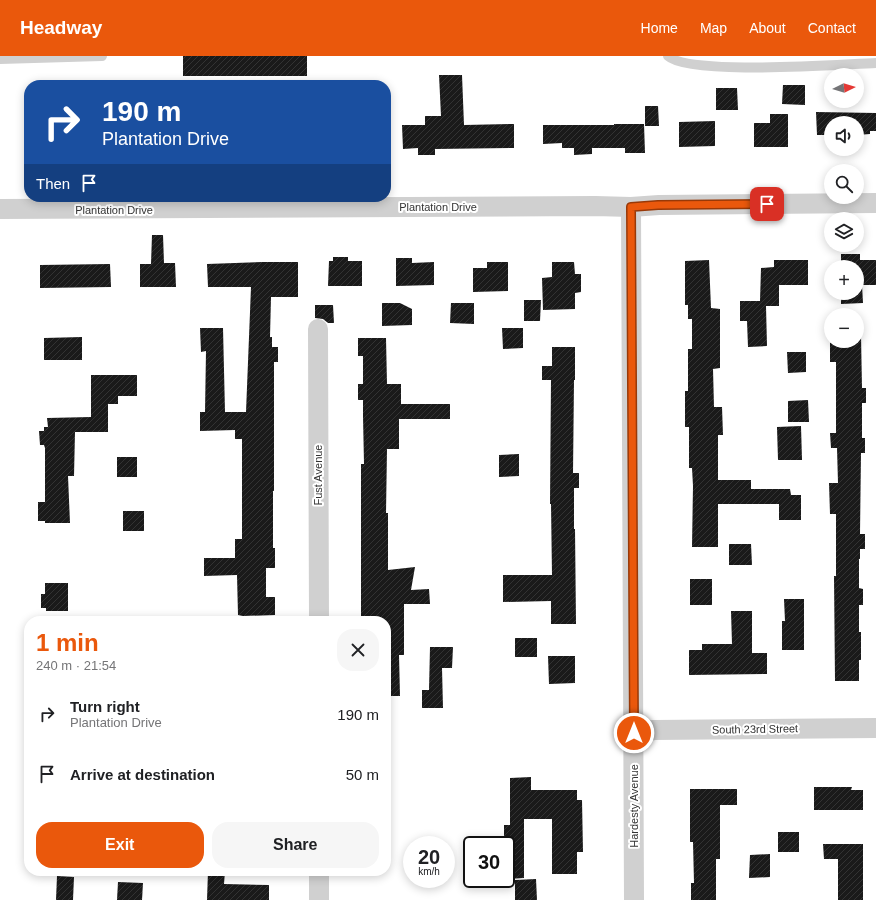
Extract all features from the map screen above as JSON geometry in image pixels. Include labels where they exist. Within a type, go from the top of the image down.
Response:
[{"type":"street","name":"Plantation Drive","points":[[0,209],[631,207],[658,205],[876,204]]},
{"type":"street","name":"Hardesty Avenue","points":[[631,207],[634,900]]},
{"type":"street","name":"Fust Avenue","points":[[318,329],[319,616]]},
{"type":"street","name":"South 23rd Street","points":[[634,733],[654,730],[876,728]]},
{"type":"street","points":[[319,876],[320,900]]},
{"type":"lane","points":[[0,59],[102,56]]},
{"type":"lane","points":[[668,56],[671,59],[688,64],[732,68],[876,63]]},
{"type":"building","points":[[183,56],[307,56],[307,76],[183,76]]},
{"type":"building","points":[[439,75],[462,75],[464,125],[514,124],[514,148],[435,149],[435,155],[418,155],[418,148],[403,149],[402,125],[425,125],[425,116],[441,116]]},
{"type":"building","points":[[783,85],[805,85],[805,105],[782,104]]},
{"type":"building","points":[[716,88],[737,88],[738,110],[716,110]]},
{"type":"building","points":[[645,106],[658,106],[659,126],[645,126]]},
{"type":"building","points":[[816,112],[876,113],[876,131],[870,131],[870,134],[864,134],[864,116],[824,116],[824,135],[817,135]]},
{"type":"building","points":[[770,114],[788,114],[788,147],[754,147],[754,123],[770,123]]},
{"type":"building","points":[[715,121],[715,146],[679,147],[679,122]]},
{"type":"building","points":[[644,124],[645,153],[625,153],[625,148],[592,148],[592,154],[574,155],[574,148],[562,148],[562,143],[543,144],[543,125]]},
{"type":"building","points":[[152,235],[163,235],[164,263],[175,263],[176,287],[140,287],[140,264],[151,264]]},
{"type":"building","points":[[841,254],[860,254],[860,260],[841,260]]},
{"type":"building","points":[[333,257],[348,257],[348,261],[362,261],[362,286],[328,286],[329,261],[333,261]]},
{"type":"building","points":[[396,258],[412,258],[412,263],[434,262],[434,285],[396,286]]},
{"type":"building","points":[[709,260],[711,308],[720,309],[720,368],[713,369],[714,407],[722,407],[723,435],[718,435],[718,480],[751,480],[751,489],[790,489],[791,495],[801,495],[801,520],[779,520],[779,504],[718,504],[718,547],[692,547],[693,486],[692,468],[689,468],[689,427],[685,427],[685,391],[688,391],[688,349],[692,349],[692,319],[688,319],[688,305],[685,305],[685,261]]},
{"type":"building","points":[[774,260],[808,260],[808,285],[779,285],[779,306],[766,306],[767,346],[748,347],[747,321],[740,321],[740,301],[760,301],[761,268],[774,267]]},
{"type":"building","points":[[864,260],[876,260],[876,285],[864,285]]},
{"type":"building","points":[[298,262],[298,297],[271,297],[270,337],[272,337],[272,347],[278,347],[278,362],[274,362],[273,548],[275,548],[275,568],[266,568],[266,597],[275,597],[275,615],[243,616],[238,615],[237,575],[204,576],[204,558],[235,558],[235,539],[242,539],[242,439],[235,439],[235,430],[200,431],[200,412],[205,412],[206,351],[201,352],[200,328],[223,328],[225,412],[246,412],[251,287],[208,287],[207,264]]},
{"type":"building","points":[[487,262],[508,262],[508,291],[473,292],[473,268],[487,268]]},
{"type":"building","points":[[552,262],[574,262],[575,274],[581,274],[581,292],[575,293],[575,309],[543,310],[542,278],[552,277]]},
{"type":"building","points":[[110,264],[111,287],[40,288],[40,265]]},
{"type":"building","points":[[524,300],[541,300],[540,321],[524,321]]},
{"type":"building","points":[[841,300],[863,300],[863,303],[841,304]]},
{"type":"building","points":[[382,303],[400,303],[412,309],[412,325],[382,326]]},
{"type":"building","points":[[451,303],[474,303],[474,324],[450,323]]},
{"type":"building","points":[[315,305],[333,305],[334,323],[328,323],[323,319],[315,318]]},
{"type":"building","points":[[502,328],[523,328],[523,348],[503,349]]},
{"type":"building","points":[[82,337],[82,360],[44,360],[44,338]]},
{"type":"building","points":[[358,338],[386,338],[387,384],[401,384],[401,404],[450,404],[450,419],[399,419],[399,449],[387,449],[386,513],[388,513],[388,570],[415,567],[411,590],[429,589],[430,604],[404,604],[404,655],[399,655],[400,696],[391,696],[391,616],[361,616],[361,464],[364,464],[363,400],[358,400],[358,384],[363,384],[363,356],[358,356]]},
{"type":"building","points":[[552,347],[575,347],[573,473],[579,473],[579,488],[574,488],[576,624],[551,624],[551,601],[503,602],[503,575],[552,575],[550,504],[551,380],[542,380],[542,366],[552,366]]},
{"type":"building","points":[[830,348],[861,348],[862,388],[866,388],[866,403],[862,403],[862,438],[865,438],[865,453],[861,453],[860,534],[865,534],[865,549],[860,549],[859,559],[859,588],[863,589],[863,605],[859,605],[861,660],[859,660],[859,681],[835,681],[834,576],[836,576],[836,514],[830,514],[829,483],[838,483],[837,448],[831,448],[830,433],[836,433],[836,362],[830,362]]},
{"type":"building","points":[[787,352],[806,352],[806,372],[788,373]]},
{"type":"building","points":[[91,375],[137,375],[137,396],[118,396],[118,404],[108,404],[108,432],[75,432],[74,476],[68,476],[70,523],[45,523],[45,521],[38,521],[38,502],[45,502],[45,448],[44,445],[40,445],[39,431],[44,431],[44,427],[48,427],[47,418],[91,417]]},
{"type":"building","points":[[808,400],[809,422],[788,422],[788,401]]},
{"type":"building","points":[[801,426],[802,460],[778,460],[777,427]]},
{"type":"building","points":[[519,454],[519,476],[499,477],[499,455]]},
{"type":"building","points":[[117,457],[137,457],[137,477],[117,477]]},
{"type":"building","points":[[123,511],[144,511],[144,531],[123,531]]},
{"type":"building","points":[[729,544],[751,544],[752,565],[729,565]]},
{"type":"building","points":[[690,579],[712,579],[712,605],[690,605]]},
{"type":"building","points":[[45,583],[68,583],[68,611],[46,611],[46,608],[41,608],[41,594],[45,594]]},
{"type":"building","points":[[784,599],[804,599],[804,650],[782,650],[782,621],[785,621]]},
{"type":"building","points":[[731,611],[752,611],[752,653],[767,653],[767,674],[689,675],[689,650],[702,650],[702,644],[732,644]]},
{"type":"building","points":[[515,638],[537,638],[537,657],[515,657]]},
{"type":"building","points":[[430,647],[453,647],[452,668],[442,668],[443,708],[422,708],[422,690],[429,690]]},
{"type":"building","points":[[548,656],[575,656],[575,683],[549,684]]},
{"type":"building","points":[[531,777],[531,790],[577,790],[577,800],[582,800],[583,852],[577,852],[577,874],[552,874],[552,819],[524,819],[524,878],[515,878],[515,836],[504,836],[504,825],[510,825],[510,778]]},
{"type":"building","points":[[814,787],[852,787],[851,790],[863,790],[863,810],[814,810]]},
{"type":"building","points":[[690,789],[737,789],[737,805],[720,805],[720,859],[716,859],[716,900],[691,900],[691,883],[694,883],[693,842],[690,842]]},
{"type":"building","points":[[778,832],[799,832],[799,852],[778,852]]},
{"type":"building","points":[[823,844],[863,844],[863,900],[838,900],[838,859],[824,859]]},
{"type":"building","points":[[770,854],[770,877],[749,878],[750,855]]},
{"type":"building","points":[[57,876],[74,877],[73,900],[56,900]]},
{"type":"building","points":[[208,876],[225,876],[224,884],[269,885],[269,900],[207,900]]},
{"type":"building","points":[[536,879],[537,900],[515,900],[515,880]]},
{"type":"building","points":[[118,882],[143,883],[142,900],[117,900]]},
{"type":"route","points":[[634,733],[631,207],[658,205],[767,204]]}]
